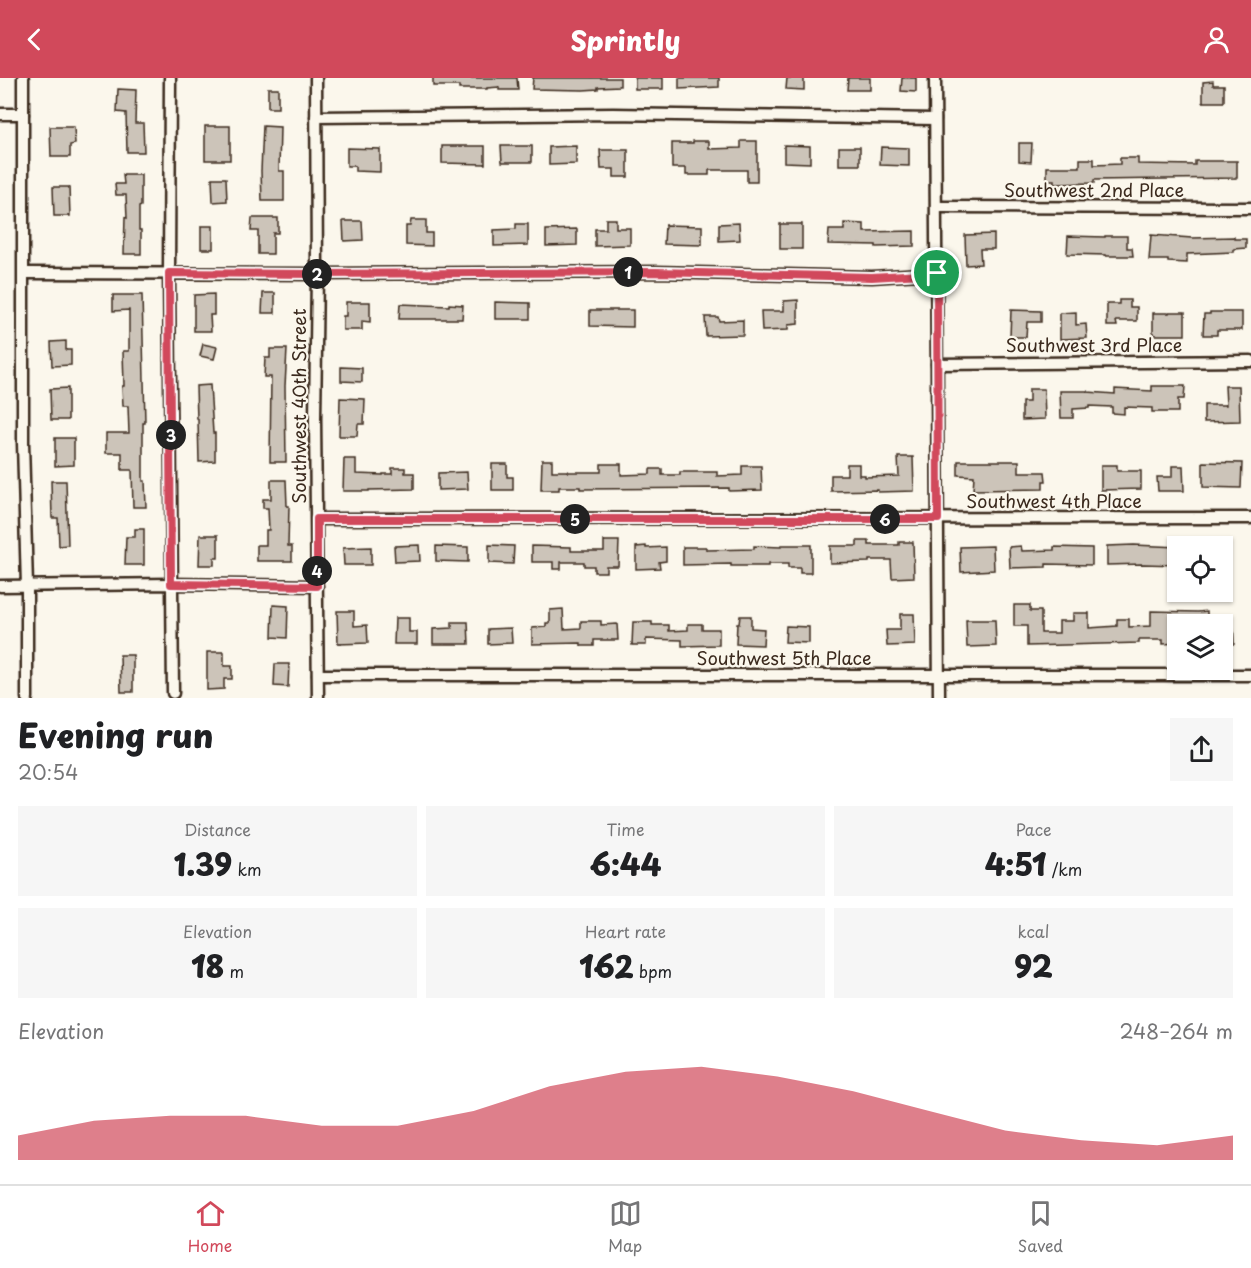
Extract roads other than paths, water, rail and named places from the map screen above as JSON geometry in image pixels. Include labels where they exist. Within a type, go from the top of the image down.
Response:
[{"type":"street","points":[[23,78],[23,442],[27,698]]},
{"type":"street","points":[[170,78],[169,273],[173,693]]},
{"type":"street","name":"Southwest 40th Street","points":[[316,78],[315,419],[318,698]]},
{"type":"street","points":[[935,78],[939,698]]},
{"type":"street","points":[[0,114],[23,114]]},
{"type":"street","points":[[316,117],[613,114],[935,120]]},
{"type":"street","name":"Southwest 2nd Place","points":[[937,207],[1251,208]]},
{"type":"street","points":[[24,273],[656,272],[872,277],[937,273]]},
{"type":"street","name":"Southwest 3rd Place","points":[[937,364],[1251,361]]},
{"type":"street","name":"Southwest 4th Place","points":[[317,519],[1251,518]]},
{"type":"street","points":[[0,586],[171,584],[317,586]]},
{"type":"street","name":"Southwest 5th Place","points":[[318,675],[1251,675]]}]
